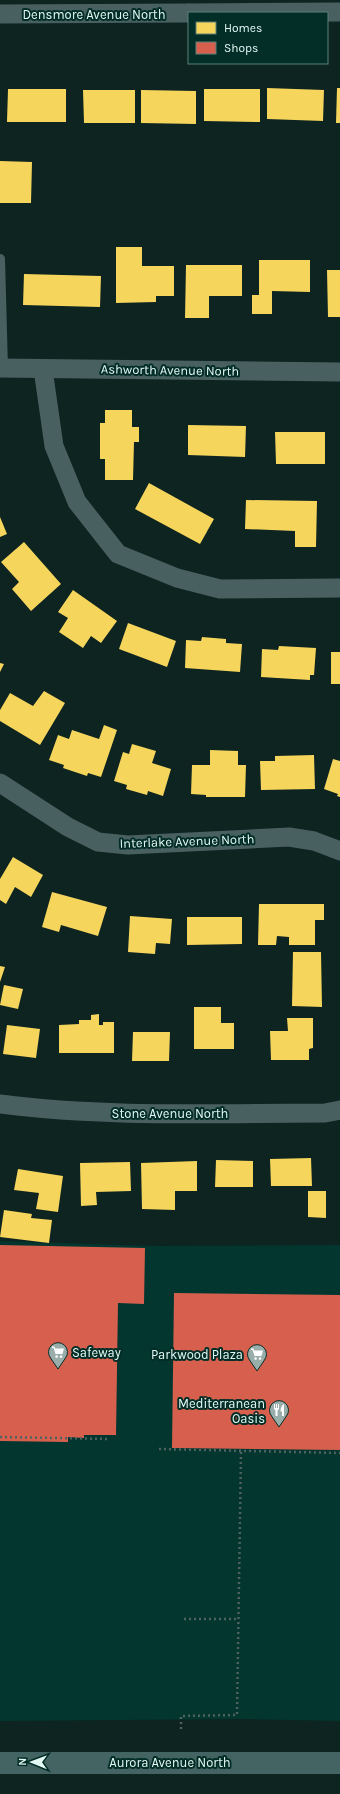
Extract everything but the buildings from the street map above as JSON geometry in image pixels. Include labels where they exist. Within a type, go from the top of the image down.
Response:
[{"type":"highway","name":"Aurora Avenue North","points":[[0,1763],[340,1763]]},
{"type":"street","name":"Densmore Avenue North","points":[[328,12],[340,12]]},
{"type":"street","name":"Densmore Avenue North","points":[[0,14],[188,13]]},
{"type":"street","name":"Ashworth Avenue North","points":[[1,368],[340,372]]},
{"type":"street","points":[[43,369],[54,446],[77,502],[118,554],[177,578],[220,589],[340,588]]},
{"type":"street","name":"Interlake Avenue North","points":[[0,783],[68,827],[98,842],[128,845],[289,837],[314,841],[340,851]]},
{"type":"street","name":"Stone Avenue North","points":[[0,1104],[92,1113],[325,1113],[340,1110]]},
{"type":"lane","points":[[0,260],[1,368]]},
{"type":"path","points":[[0,1437],[110,1439]]},
{"type":"path","points":[[159,1449],[340,1453]]},
{"type":"path","points":[[181,1728],[181,1716],[237,1715],[241,1451]]},
{"type":"path","points":[[184,1619],[238,1620]]},
{"type":"shaded area","points":[[0,1241],[155,1246],[340,1245],[340,1721],[240,1719],[0,1721]]},
{"type":"place","name":"Safeway","points":[[58,1369]]},
{"type":"place","name":"Parkwood Plaza","points":[[257,1371]]},
{"type":"place","name":"Mediterranean Oasis","points":[[279,1427]]}]
